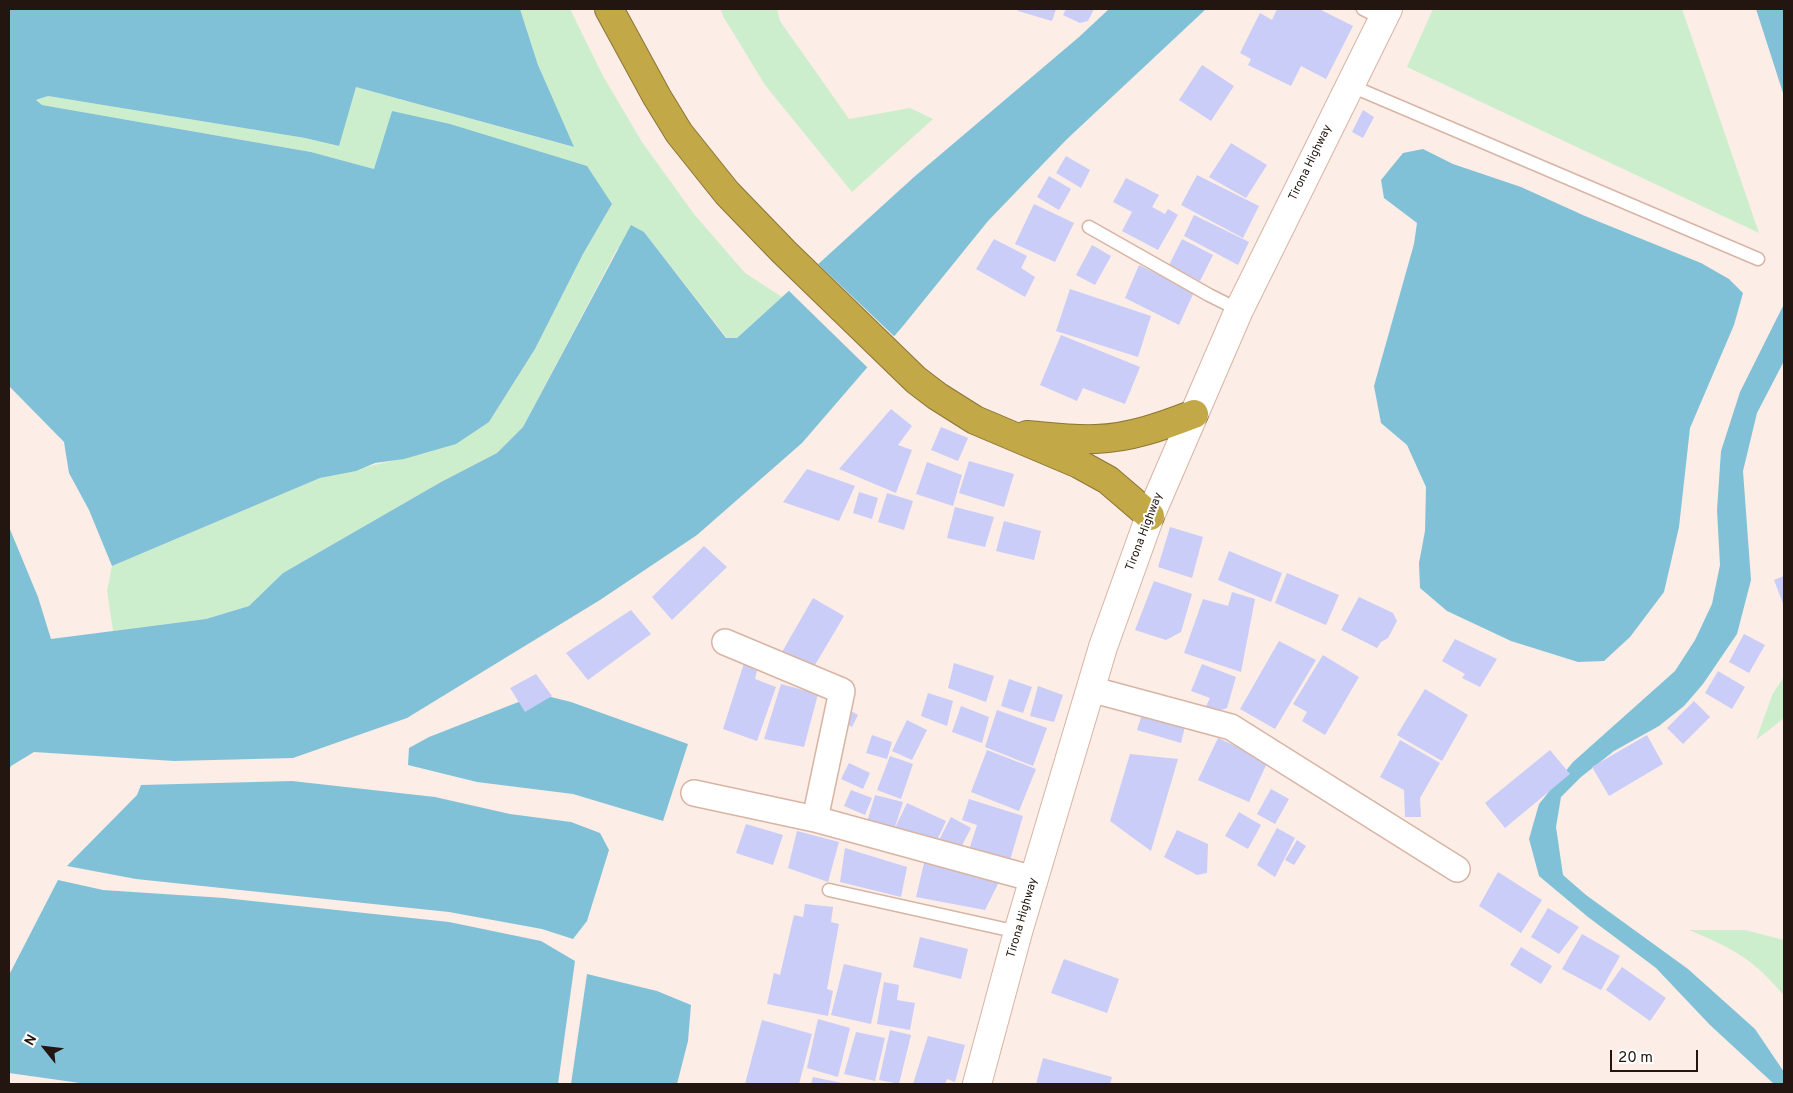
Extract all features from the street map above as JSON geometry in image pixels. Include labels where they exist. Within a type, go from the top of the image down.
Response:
[{"type":"highway","points":[[609,9],[634,58],[679,132],[727,194],[916,380],[963,413],[1005,434],[1079,464],[1108,480],[1150,516]]},
{"type":"highway","points":[[1005,434],[1095,439],[1112,438],[1167,424],[1194,414]]},
{"type":"main road","name":"Tirona Highway","points":[[977,1084],[1018,932],[1090,689],[1150,516],[1239,310],[1349,85],[1378,12]]},
{"type":"street","points":[[725,642],[842,691],[815,819]]},
{"type":"street","points":[[1090,689],[1231,727],[1457,869]]},
{"type":"street","points":[[694,793],[815,819],[1034,879]]},
{"type":"lane","points":[[1349,85],[1758,259]]},
{"type":"lane","points":[[1089,228],[1239,310]]},
{"type":"lane","points":[[829,890],[1018,932]]},
{"type":"green space","points":[[520,9],[570,9],[603,76],[642,142],[694,214],[745,273],[782,297],[737,338],[727,338],[644,232],[617,249],[523,427],[497,453],[441,482],[283,573],[249,606],[206,619],[113,631],[107,591],[112,566],[320,478],[429,452],[489,422],[535,349],[583,254],[612,204],[392,111],[374,169],[311,152],[42,105],[36,100],[48,96],[305,138],[338,146],[356,87],[573,147],[538,65]]},
{"type":"green space","points":[[721,9],[777,9],[780,21],[849,119],[910,108],[933,119],[852,192],[765,85],[723,16]]},
{"type":"green space","points":[[1433,9],[1682,9],[1759,233],[1407,67]]},
{"type":"green space","points":[[1784,677],[1784,718],[1756,740],[1773,693]]},
{"type":"green space","points":[[1689,930],[1745,930],[1784,940],[1784,996],[1763,973],[1741,956]]},
{"type":"water","points":[[9,9],[520,9],[538,65],[574,147],[356,87],[339,146],[305,138],[48,96],[36,100],[42,105],[311,152],[374,169],[392,111],[450,124],[587,166],[612,204],[583,254],[535,349],[489,422],[456,444],[404,459],[375,463],[356,471],[320,478],[112,566],[89,510],[69,473],[64,442],[9,386]]},
{"type":"water","points":[[1109,9],[1206,9],[1066,140],[988,221],[903,326],[802,443],[697,535],[600,600],[407,718],[293,758],[174,761],[34,752],[11,766],[9,770],[9,527],[38,597],[51,639],[206,619],[249,606],[283,573],[441,482],[497,453],[523,427],[631,225],[644,232],[726,338],[737,338],[914,177],[1079,37]]},
{"type":"water","points":[[1756,9],[1784,9],[1784,96]]},
{"type":"water","points":[[1423,149],[1453,164],[1521,187],[1585,216],[1701,263],[1729,279],[1743,293],[1734,325],[1690,428],[1679,527],[1664,592],[1630,637],[1604,661],[1578,662],[1511,641],[1447,611],[1420,588],[1419,563],[1425,531],[1426,487],[1407,445],[1381,423],[1374,386],[1414,244],[1417,223],[1384,198],[1381,180],[1403,153]]},
{"type":"water","points":[[1784,304],[1784,361],[1757,413],[1743,471],[1751,580],[1737,634],[1703,684],[1684,706],[1659,726],[1614,751],[1581,777],[1561,797],[1556,827],[1563,875],[1586,895],[1688,969],[1755,1029],[1784,1072],[1784,1084],[1774,1084],[1710,1025],[1656,968],[1588,917],[1539,876],[1529,839],[1539,804],[1573,762],[1675,671],[1695,640],[1712,604],[1720,565],[1717,510],[1721,451],[1740,392]]},
{"type":"water","points":[[539,694],[571,702],[688,744],[663,821],[573,794],[477,782],[408,765],[409,748],[429,737]]},
{"type":"water","points":[[292,781],[435,797],[510,814],[571,822],[600,833],[609,850],[587,921],[573,939],[542,929],[449,912],[136,879],[67,866],[137,795],[141,785]]},
{"type":"water","points":[[58,880],[103,890],[224,898],[449,922],[541,941],[575,961],[558,1084],[87,1084],[9,1073],[9,975]]},
{"type":"water","points":[[587,974],[657,991],[691,1005],[688,1041],[677,1084],[571,1084]]},
{"type":"pier","points":[[816,262],[896,338],[869,369],[787,289]]},
{"type":"building","points":[[1018,9],[1056,9],[1052,21],[1018,11]]},
{"type":"building","points":[[1066,9],[1094,9],[1088,21],[1080,23],[1063,15]]},
{"type":"building","points":[[1277,9],[1319,9],[1353,26],[1326,79],[1301,66],[1291,86],[1248,65],[1251,59],[1240,53],[1260,13],[1272,20]]},
{"type":"building","points":[[1202,65],[1234,86],[1211,121],[1179,100]]},
{"type":"building","points":[[1363,110],[1374,117],[1363,138],[1352,132]]},
{"type":"building","points":[[1231,143],[1267,165],[1246,198],[1209,177]]},
{"type":"building","points":[[1066,156],[1090,170],[1081,188],[1056,173]]},
{"type":"building","points":[[1197,175],[1259,206],[1243,238],[1181,205]]},
{"type":"building","points":[[1049,176],[1071,189],[1059,210],[1037,197]]},
{"type":"building","points":[[1126,178],[1159,195],[1152,207],[1165,214],[1168,209],[1178,215],[1158,250],[1122,231],[1132,212],[1113,202]]},
{"type":"building","points":[[1034,204],[1074,223],[1055,262],[1015,244]]},
{"type":"building","points":[[1194,215],[1249,242],[1238,265],[1184,236]]},
{"type":"building","points":[[994,239],[1027,256],[1021,268],[1035,277],[1025,297],[976,269]]},
{"type":"building","points":[[1182,239],[1213,255],[1200,281],[1169,265]]},
{"type":"building","points":[[1092,245],[1111,256],[1095,285],[1076,275]]},
{"type":"building","points":[[1139,265],[1194,292],[1179,325],[1125,298]]},
{"type":"building","points":[[1070,289],[1151,316],[1138,357],[1056,331]]},
{"type":"building","points":[[1061,335],[1140,367],[1125,404],[1083,388],[1077,401],[1040,385]]},
{"type":"building","points":[[891,409],[912,426],[898,445],[912,450],[896,493],[839,469]]},
{"type":"building","points":[[941,427],[968,438],[958,461],[931,450]]},
{"type":"building","points":[[969,461],[1014,474],[1004,507],[959,493]]},
{"type":"building","points":[[927,462],[962,475],[953,506],[916,494]]},
{"type":"building","points":[[807,469],[855,486],[839,521],[783,502]]},
{"type":"building","points":[[859,492],[878,498],[872,519],[853,513]]},
{"type":"building","points":[[887,493],[913,501],[904,530],[878,522]]},
{"type":"building","points":[[955,507],[994,517],[985,547],[947,538]]},
{"type":"building","points":[[1004,521],[1041,531],[1034,560],[996,551]]},
{"type":"building","points":[[1170,527],[1203,537],[1192,578],[1158,567]]},
{"type":"building","points":[[704,546],[727,567],[672,620],[652,597]]},
{"type":"building","points":[[1229,551],[1282,573],[1271,602],[1218,580]]},
{"type":"building","points":[[1287,573],[1339,595],[1326,625],[1275,603]]},
{"type":"building","points":[[1784,576],[1784,606],[1774,580]]},
{"type":"building","points":[[1154,581],[1192,594],[1181,632],[1166,640],[1135,630]]},
{"type":"building","points":[[1232,592],[1255,599],[1241,672],[1184,653],[1203,599],[1228,606]]},
{"type":"building","points":[[1359,597],[1393,613],[1397,621],[1388,638],[1381,642],[1377,648],[1341,630]]},
{"type":"building","points":[[813,598],[844,616],[812,670],[782,652]]},
{"type":"building","points":[[631,610],[651,634],[588,680],[566,653]]},
{"type":"building","points":[[1744,634],[1765,645],[1749,673],[1729,662]]},
{"type":"building","points":[[1455,639],[1497,659],[1480,687],[1462,678],[1465,674],[1442,661]]},
{"type":"building","points":[[1279,641],[1316,660],[1275,729],[1240,709]]},
{"type":"building","points":[[1323,655],[1359,677],[1325,735],[1302,721],[1307,712],[1293,704]]},
{"type":"building","points":[[744,663],[758,666],[755,679],[776,687],[757,741],[723,729]]},
{"type":"building","points":[[954,663],[994,676],[986,702],[948,688]]},
{"type":"building","points":[[1202,664],[1236,677],[1227,708],[1215,712],[1205,708],[1210,698],[1191,691]]},
{"type":"building","points":[[1718,671],[1745,687],[1732,709],[1705,693]]},
{"type":"building","points":[[536,674],[552,696],[525,712],[510,688]]},
{"type":"building","points":[[1009,679],[1032,687],[1023,713],[1001,706]]},
{"type":"building","points":[[781,684],[818,694],[804,747],[764,739]]},
{"type":"building","points":[[1038,686],[1063,695],[1054,722],[1030,716]]},
{"type":"building","points":[[1425,689],[1468,715],[1442,761],[1397,735]]},
{"type":"building","points":[[928,693],[953,701],[947,726],[921,716]]},
{"type":"building","points":[[1694,701],[1710,717],[1683,744],[1667,728]]},
{"type":"building","points":[[961,706],[989,717],[982,743],[952,732]]},
{"type":"building","points":[[997,710],[1047,728],[1033,766],[985,747]]},
{"type":"building","points":[[851,711],[858,715],[852,727],[845,723]]},
{"type":"building","points":[[1143,711],[1186,722],[1181,743],[1137,730]]},
{"type":"building","points":[[907,720],[927,730],[912,760],[892,751]]},
{"type":"building","points":[[872,735],[892,742],[887,759],[866,753]]},
{"type":"building","points":[[1647,735],[1663,764],[1609,796],[1592,767]]},
{"type":"building","points":[[1218,738],[1268,761],[1249,802],[1198,780]]},
{"type":"building","points":[[1400,740],[1440,763],[1420,798],[1421,817],[1405,817],[1404,790],[1380,777]]},
{"type":"building","points":[[987,750],[1036,769],[1019,811],[971,792]]},
{"type":"building","points":[[1550,750],[1570,774],[1505,828],[1485,803]]},
{"type":"building","points":[[1130,754],[1178,759],[1151,851],[1110,821]]},
{"type":"building","points":[[890,756],[913,764],[901,799],[877,790]]},
{"type":"building","points":[[849,763],[870,773],[863,789],[841,779]]},
{"type":"building","points":[[1271,789],[1289,799],[1275,824],[1257,814]]},
{"type":"building","points":[[851,790],[872,798],[865,815],[844,806]]},
{"type":"building","points":[[875,795],[903,802],[894,830],[867,822]]},
{"type":"building","points":[[969,799],[1023,816],[1008,867],[968,853],[977,825],[962,820]]},
{"type":"building","points":[[907,803],[946,821],[933,849],[894,830]]},
{"type":"building","points":[[1239,812],[1261,825],[1248,849],[1225,836]]},
{"type":"building","points":[[951,817],[971,828],[959,851],[939,840]]},
{"type":"building","points":[[746,824],[783,835],[773,865],[736,853]]},
{"type":"building","points":[[1277,828],[1295,838],[1275,877],[1257,865]]},
{"type":"building","points":[[1177,830],[1208,844],[1207,873],[1197,875],[1164,857]]},
{"type":"building","points":[[797,831],[839,842],[828,882],[788,868]]},
{"type":"building","points":[[1297,840],[1306,846],[1294,865],[1285,860]]},
{"type":"building","points":[[845,848],[907,867],[901,897],[840,882]]},
{"type":"building","points":[[925,859],[1000,880],[985,910],[916,897]]},
{"type":"building","points":[[1498,872],[1542,900],[1521,933],[1479,906]]},
{"type":"building","points":[[805,904],[833,907],[831,922],[839,924],[827,989],[833,991],[828,1016],[767,1004],[774,973],[780,975],[794,915],[803,917]]},
{"type":"building","points":[[1548,908],[1579,927],[1559,954],[1531,937]]},
{"type":"building","points":[[1582,934],[1620,956],[1601,990],[1562,969]]},
{"type":"building","points":[[920,937],[968,949],[961,979],[913,967]]},
{"type":"building","points":[[1521,947],[1552,966],[1541,984],[1510,965]]},
{"type":"building","points":[[1064,959],[1119,979],[1107,1013],[1051,993]]},
{"type":"building","points":[[844,964],[882,973],[871,1024],[831,1015]]},
{"type":"building","points":[[1622,967],[1666,998],[1650,1021],[1606,990]]},
{"type":"building","points":[[884,982],[899,985],[897,1000],[915,1003],[910,1030],[877,1024]]},
{"type":"building","points":[[818,1019],[850,1028],[838,1077],[807,1068]]},
{"type":"building","points":[[762,1020],[812,1034],[799,1084],[745,1084]]},
{"type":"building","points":[[890,1030],[911,1035],[899,1084],[879,1080]]},
{"type":"building","points":[[856,1032],[885,1038],[875,1081],[844,1074]]},
{"type":"building","points":[[928,1036],[965,1045],[955,1082],[947,1079],[945,1084],[913,1084]]},
{"type":"building","points":[[1043,1058],[1112,1077],[1110,1084],[1036,1084]]},
{"type":"building","points":[[813,1077],[842,1083],[842,1084],[811,1084]]}]
